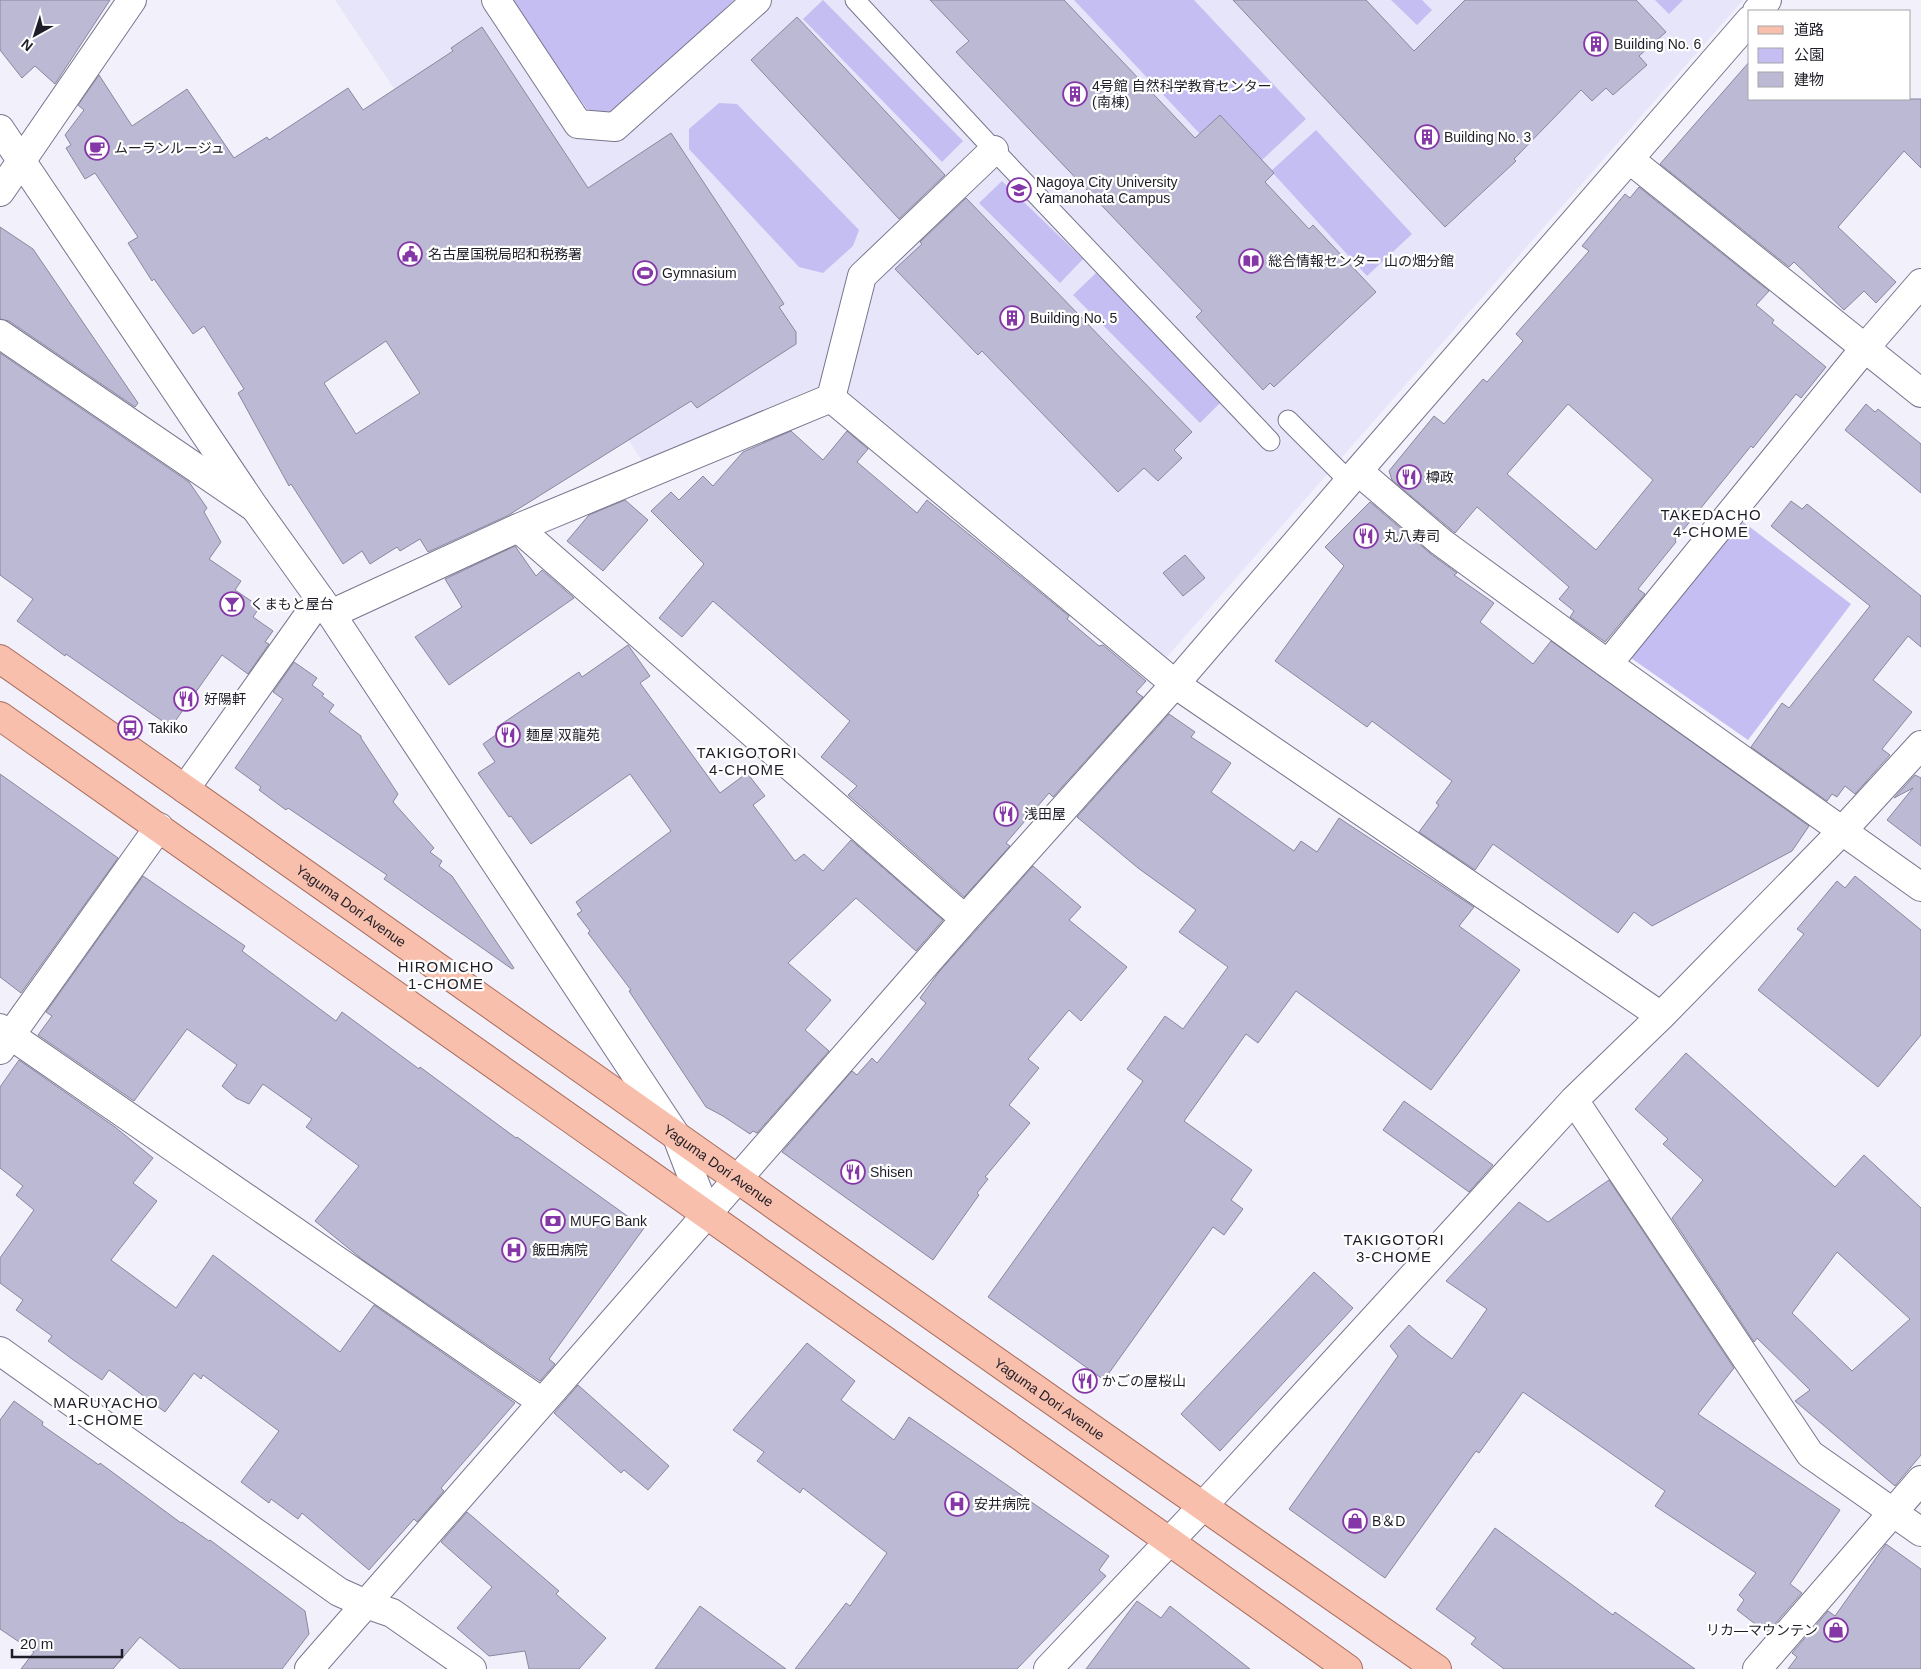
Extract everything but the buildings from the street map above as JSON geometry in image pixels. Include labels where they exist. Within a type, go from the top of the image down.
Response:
[{"type":"main road","name":"Yaguma Dori Avenue","points":[[0,659],[737,1180],[1436,1669]]},
{"type":"main road","points":[[0,716],[1170,1541],[1348,1669]]},
{"type":"street","points":[[0,192],[132,0]]},
{"type":"street","points":[[496,0],[578,124],[615,127],[757,0]]},
{"type":"street","points":[[1759,10],[1767,0]]},
{"type":"street","points":[[309,1669],[965,919],[1175,684],[1748,22]]},
{"type":"street","points":[[0,129],[255,508],[325,607],[677,1137],[707,1215]]},
{"type":"street","points":[[831,398],[862,276],[994,150]]},
{"type":"street","points":[[1629,159],[1921,393]]},
{"type":"street","points":[[1608,664],[1864,348],[1921,283]]},
{"type":"street","points":[[0,334],[255,508]]},
{"type":"street","points":[[185,789],[325,607],[831,398]]},
{"type":"street","points":[[831,398],[1175,684],[1661,1016]]},
{"type":"street","points":[[1354,476],[1608,664],[1921,887]]},
{"type":"street","points":[[518,528],[965,919]]},
{"type":"street","points":[[1048,1669],[1170,1541],[1574,1100],[1661,1016],[1843,830],[1921,745]]},
{"type":"street","points":[[159,827],[3,1038],[542,1402]]},
{"type":"street","points":[[1574,1100],[1810,1454],[1921,1532]]},
{"type":"street","points":[[0,1351],[339,1592],[366,1604],[392,1612],[472,1669]]},
{"type":"street","points":[[1757,1669],[1921,1480]]},
{"type":"lane","points":[[855,0],[994,150],[1270,441]]},
{"type":"lane","points":[[1288,420],[1354,476]]},
{"type":"shaded area","name":"Nagoya City University Yamanohata Campus","points":[[335,0],[1743,0],[1166,658],[834,380],[643,462]]},
{"type":"green space","points":[[513,0],[734,0],[702,32],[606,117],[587,109],[512,3]]},
{"type":"green space","points":[[823,0],[963,141],[942,162],[803,19]]},
{"type":"green space","points":[[1074,0],[1194,0],[1306,119],[1261,161],[1201,135]]},
{"type":"green space","points":[[1391,0],[1422,0],[1432,10],[1417,25]]},
{"type":"green space","points":[[1655,0],[1683,0],[1669,14]]},
{"type":"green space","points":[[719,103],[737,104],[859,230],[853,246],[823,273],[799,267],[689,149],[689,129]]},
{"type":"green space","points":[[1316,130],[1412,234],[1367,276],[1271,171]]},
{"type":"green space","points":[[1002,181],[1083,259],[1060,283],[979,203]]},
{"type":"green space","points":[[1096,273],[1223,400],[1200,423],[1073,295]]},
{"type":"green space","points":[[1742,521],[1851,604],[1748,740],[1631,658]]},
{"type":"place","name":"Building No. 6","points":[[1596,44]]},
{"type":"place","name":"4号館 自然科学教育センター (南棟)","points":[[1075,94]]},
{"type":"place","name":"Building No. 3","points":[[1427,137]]},
{"type":"place","name":"ムーランルージュ","points":[[97,148]]},
{"type":"place","name":"Nagoya City University Yamanohata Campus","points":[[1019,190]]},
{"type":"place","name":"名古屋国税局昭和税務署","points":[[410,254]]},
{"type":"place","name":"総合情報センター 山の畑分館","points":[[1251,261]]},
{"type":"place","name":"Gymnasium","points":[[645,273]]},
{"type":"place","name":"Building No. 5","points":[[1012,318]]},
{"type":"place","name":"樽政","points":[[1409,477]]},
{"type":"place","name":"丸八寿司","points":[[1366,536]]},
{"type":"place","name":"くまもと屋台","points":[[232,604]]},
{"type":"place","name":"好陽軒","points":[[186,699]]},
{"type":"place","name":"Takiko","points":[[130,728]]},
{"type":"place","name":"麺屋 双龍苑","points":[[508,735]]},
{"type":"place","name":"浅田屋","points":[[1006,814]]},
{"type":"place","name":"Shisen","points":[[853,1172]]},
{"type":"place","name":"MUFG Bank","points":[[553,1221]]},
{"type":"place","name":"飯田病院","points":[[514,1250]]},
{"type":"place","name":"かごの屋桜山","points":[[1085,1381]]},
{"type":"place","name":"安井病院","points":[[957,1504]]},
{"type":"place","name":"B＆D","points":[[1355,1521]]},
{"type":"place","name":"リカ―マウンテン","points":[[1836,1630]]},
{"type":"district","name":"TAKEDACHO 4-CHOME","points":[[1711,524]]},
{"type":"district","name":"TAKIGOTORI 4-CHOME","points":[[747,762]]},
{"type":"district","name":"HIROMICHO 1-CHOME","points":[[446,976]]},
{"type":"district","name":"TAKIGOTORI 3-CHOME","points":[[1394,1248]]},
{"type":"district","name":"MARUYACHO 1-CHOME","points":[[106,1412]]}]
